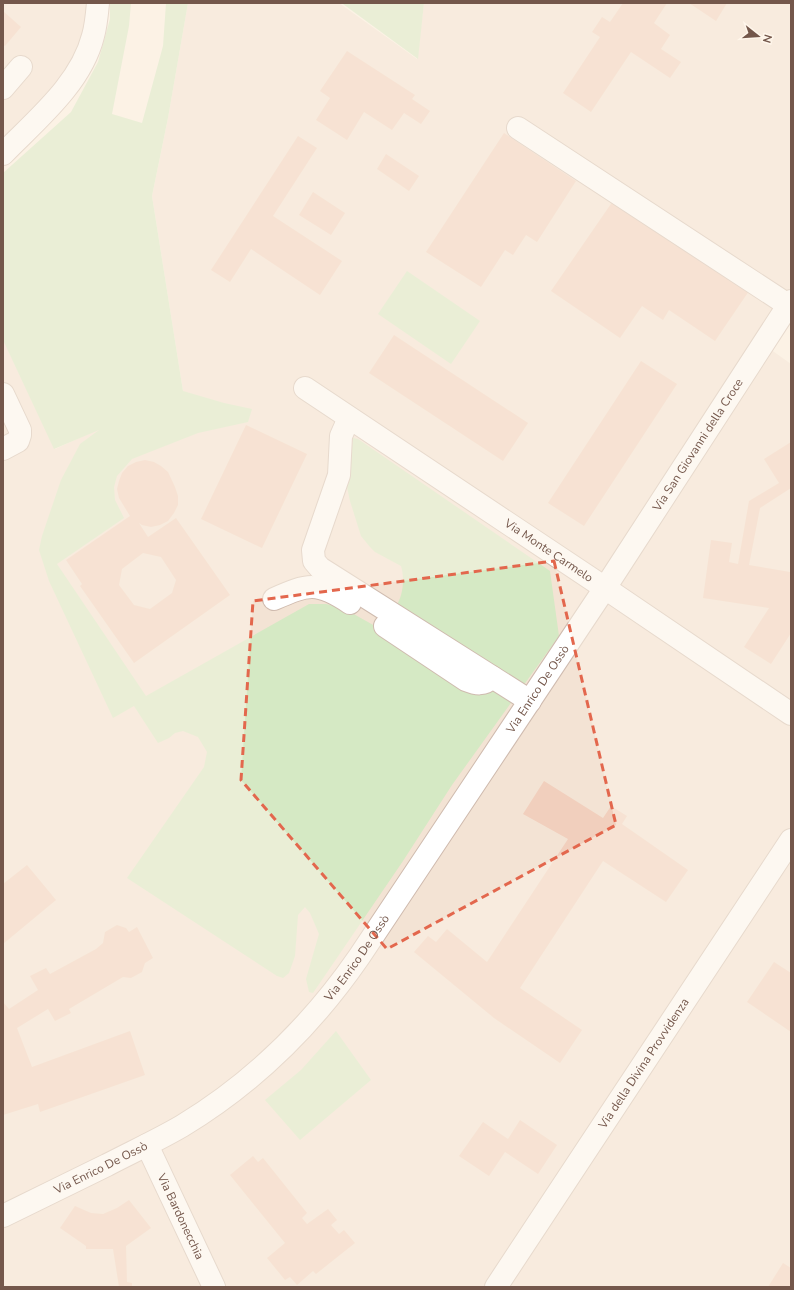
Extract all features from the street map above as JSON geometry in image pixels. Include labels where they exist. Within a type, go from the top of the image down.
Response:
[{"type":"street","points":[[3,154],[64,92],[76,75],[87,54],[93,36],[98,3]]},
{"type":"street","points":[[3,88],[21,67]]},
{"type":"street","points":[[518,128],[790,303]]},
{"type":"street","name":"Via San Giovanni della Croce","points":[[605,588],[790,303]]},
{"type":"street","name":"Via Monte Carmelo","points":[[305,388],[791,714]]},
{"type":"street","points":[[3,394],[20,430],[20,435],[18,441],[3,449]]},
{"type":"street","points":[[349,418],[341,436],[339,475],[313,550],[314,561],[320,568],[530,701]]},
{"type":"street","points":[[274,599],[306,587],[326,589],[337,594],[466,680],[474,684],[482,684],[488,682],[492,677]]},
{"type":"street","name":"Via Enrico De Ossò","points":[[3,1216],[147,1145],[182,1126],[234,1091],[275,1056],[303,1028],[327,1001],[359,957],[605,588]]},
{"type":"street","name":"Via della Divina Provvidenza","points":[[496,1287],[791,840]]},
{"type":"street","name":"Via Bardonecchia","points":[[147,1145],[214,1287]]},
{"type":"highlighted area","points":[[554,561],[616,825],[387,949],[241,780],[253,601]]},
{"type":"shaded area","points":[[3,3],[97,3],[93,37],[3,154]]},
{"type":"shaded area","points":[[188,3],[339,3],[417,59],[424,3],[791,3],[791,301],[763,344],[791,364],[791,1287],[3,1287],[3,339],[55,449],[183,391],[152,196],[168,118]]},
{"type":"green space","points":[[110,3],[131,3],[129,26],[112,114],[142,123],[163,46],[166,3],[188,3],[168,118],[152,196],[183,391],[224,403],[252,409],[248,422],[198,433],[132,459],[117,476],[114,487],[115,500],[124,518],[57,564],[146,696],[309,604],[326,604],[343,608],[375,626],[394,609],[403,587],[401,566],[375,552],[361,536],[350,501],[347,487],[353,438],[358,439],[550,571],[559,636],[452,785],[403,861],[313,993],[309,992],[306,979],[319,934],[310,913],[305,907],[298,915],[295,956],[289,973],[283,978],[277,976],[127,878],[204,767],[207,752],[198,737],[183,731],[175,733],[169,738],[158,743],[134,706],[113,718],[49,581],[39,550],[42,536],[61,480],[80,444],[99,430],[54,449],[3,340],[3,173],[71,112],[98,62],[110,19]]},
{"type":"green space","points":[[341,3],[424,3],[418,59],[343,4]]},
{"type":"green space","points":[[407,271],[480,321],[451,364],[378,314]]},
{"type":"green space","points":[[336,1031],[371,1080],[300,1140],[265,1100],[301,1070]]},
{"type":"building","points":[[623,3],[667,3],[654,23],[670,35],[661,49],[681,62],[670,78],[631,52],[591,112],[563,93],[600,37],[592,32],[602,17],[610,22]]},
{"type":"building","points":[[689,3],[727,3],[716,21]]},
{"type":"building","points":[[3,11],[21,27],[5,46],[3,45]]},
{"type":"building","points":[[347,51],[415,95],[412,99],[430,111],[421,124],[404,113],[392,130],[364,112],[347,140],[316,120],[330,98],[320,91]]},
{"type":"building","points":[[504,133],[576,181],[537,242],[526,235],[513,255],[505,250],[481,287],[426,252]]},
{"type":"building","points":[[298,136],[317,148],[273,216],[342,261],[320,295],[251,249],[230,282],[211,270]]},
{"type":"building","points":[[386,154],[419,176],[409,191],[377,169]]},
{"type":"building","points":[[313,192],[345,213],[331,235],[299,215]]},
{"type":"building","points":[[615,198],[749,291],[715,341],[669,310],[663,320],[642,306],[620,338],[551,291]]},
{"type":"building","points":[[394,335],[528,423],[503,461],[369,373]]},
{"type":"building","points":[[641,361],[677,384],[584,526],[548,503]]},
{"type":"building","points":[[246,425],[307,454],[262,548],[201,519]]},
{"type":"building","points":[[791,442],[791,488],[760,508],[749,565],[790,572],[791,570],[791,633],[771,664],[744,647],[769,608],[703,598],[711,540],[732,543],[729,562],[738,564],[749,501],[779,483],[764,459]]},
{"type":"building","points":[[145,460],[154,462],[161,466],[168,472],[178,496],[178,505],[168,521],[151,527],[139,523],[148,537],[176,518],[230,595],[134,663],[80,586],[82,584],[66,560],[130,516],[119,498],[117,489],[122,473],[128,466]],"holes":[[[143,553],[161,557],[176,580],[172,593],[150,609],[134,605],[119,585],[122,569]]]},
{"type":"building","points":[[544,781],[603,818],[611,806],[627,816],[622,824],[688,870],[666,902],[603,861],[520,988],[582,1030],[560,1063],[494,1018],[414,952],[428,936],[436,942],[447,929],[487,962],[568,839],[523,814]]},
{"type":"building","points":[[27,865],[56,900],[3,944],[3,884]]},
{"type":"building","points":[[117,925],[126,928],[129,932],[137,927],[153,958],[145,963],[142,972],[131,978],[123,977],[69,1009],[71,1013],[55,1021],[48,1009],[17,1028],[32,1067],[130,1031],[145,1075],[40,1112],[38,1104],[3,1115],[3,1002],[9,1009],[38,990],[30,976],[46,968],[50,974],[96,949],[103,943],[105,932]]},
{"type":"building","points":[[774,962],[791,973],[791,1032],[747,1002]]},
{"type":"building","points":[[520,1120],[557,1145],[538,1174],[505,1152],[489,1176],[459,1156],[483,1122],[508,1139]]},
{"type":"building","points":[[253,1156],[258,1162],[263,1158],[307,1213],[302,1218],[307,1224],[328,1209],[337,1220],[331,1225],[339,1234],[344,1230],[355,1243],[316,1274],[313,1271],[297,1285],[290,1277],[285,1280],[267,1258],[285,1243],[230,1175]]},
{"type":"building","points":[[129,1200],[151,1228],[126,1246],[127,1282],[132,1283],[132,1287],[119,1287],[113,1249],[86,1249],[86,1246],[60,1228],[75,1206],[91,1213],[103,1214],[117,1208]]},
{"type":"building","points":[[783,1263],[791,1268],[791,1287],[768,1287]]}]
